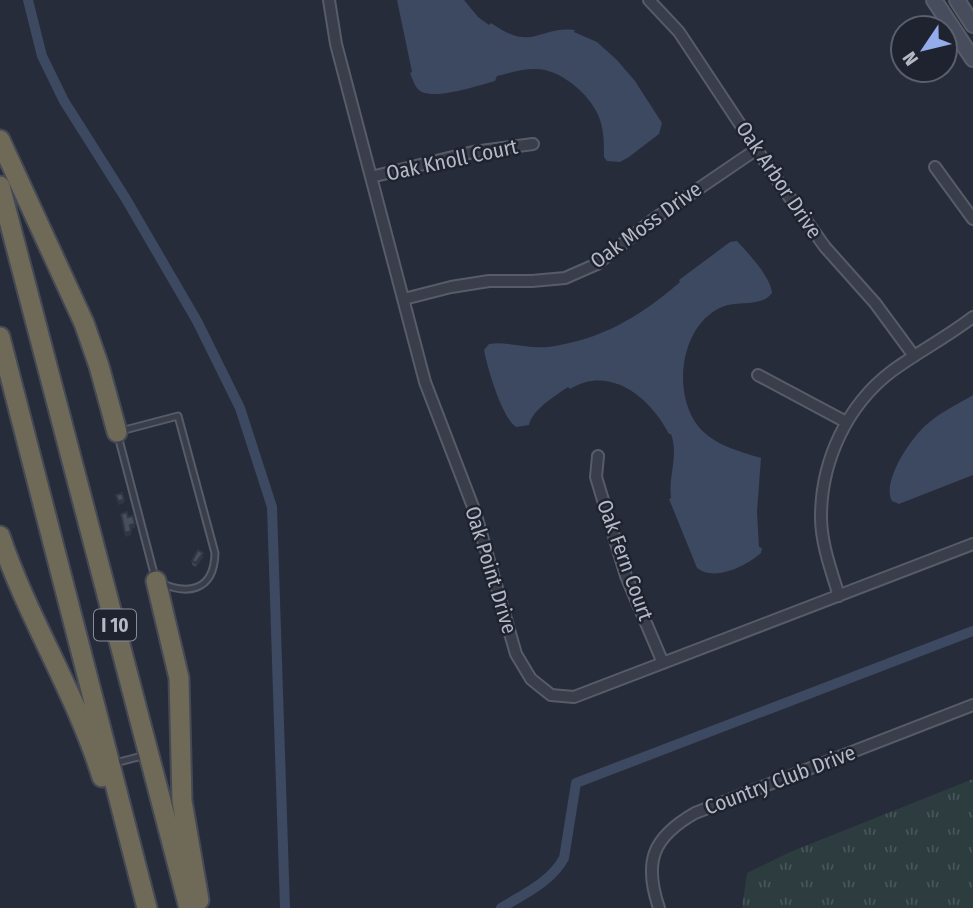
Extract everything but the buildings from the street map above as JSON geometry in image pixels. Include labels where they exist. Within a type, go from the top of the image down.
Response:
[{"type":"highway","points":[[0,140],[80,314],[99,366],[117,432]]},
{"type":"highway","name":"I 10","points":[[0,186],[189,908]]},
{"type":"highway","name":"I 10","points":[[0,337],[111,764],[144,908]]},
{"type":"highway","points":[[0,536],[22,593],[83,721],[144,908]]},
{"type":"highway","points":[[156,581],[179,678],[182,801],[201,908]]},
{"type":"street","name":"Oak Point Drive","points":[[329,0],[336,44],[425,382],[475,512],[516,654],[531,679],[551,695],[574,697],[973,544]]},
{"type":"street","name":"Oak Arbor Drive","points":[[649,0],[679,32],[825,247],[875,303],[914,356]]},
{"type":"street","points":[[934,0],[973,59]]},
{"type":"street","points":[[957,0],[973,25]]},
{"type":"street","name":"Oak Knoll Court","points":[[371,177],[473,152],[533,144]]},
{"type":"street","name":"Oak Moss Drive","points":[[404,299],[489,281],[565,278],[597,264],[654,219],[757,149]]},
{"type":"street","points":[[935,167],[973,219]]},
{"type":"street","points":[[839,596],[830,567],[821,517],[828,465],[846,422],[872,388],[973,317]]},
{"type":"street","points":[[758,375],[846,422]]},
{"type":"street","name":"Oak Fern Court","points":[[598,456],[596,477],[626,576],[663,663]]},
{"type":"street","name":"Country Club Drive","points":[[659,908],[651,875],[657,848],[664,834],[673,825],[695,813],[973,705]]},
{"type":"lane","points":[[178,416],[215,553],[212,573],[201,585],[186,591],[175,590],[156,581],[117,432],[178,416]]},
{"type":"lane","points":[[111,764],[149,754]]},
{"type":"green space","points":[[973,779],[973,908],[742,908],[747,873],[790,852]]},
{"type":"water","points":[[397,0],[464,0],[478,17],[489,25],[491,23],[517,36],[575,30],[574,32],[597,42],[635,81],[662,123],[659,134],[620,162],[607,161],[604,157],[601,125],[592,104],[570,82],[545,70],[509,73],[497,76],[495,81],[447,93],[429,94],[420,91],[410,73],[412,72]]},
{"type":"water","points":[[737,241],[763,273],[772,293],[762,301],[728,305],[708,316],[689,344],[683,379],[690,412],[704,433],[727,447],[761,458],[757,512],[759,547],[762,548],[761,553],[739,567],[712,573],[697,568],[669,499],[674,458],[671,434],[641,398],[615,383],[585,382],[570,389],[568,387],[551,399],[539,409],[529,425],[516,427],[501,403],[484,350],[489,344],[496,343],[548,347],[586,339],[603,332],[650,306],[680,282],[679,280],[730,242]]},
{"type":"water","points":[[973,395],[973,475],[899,504],[892,501],[890,493],[894,472],[913,440],[931,421]]},
{"type":"waterway","points":[[28,0],[42,56],[64,101],[126,199],[197,321],[240,408],[272,507],[285,908]]},
{"type":"waterway","points":[[501,908],[544,881],[564,858],[576,783],[973,631]]}]
